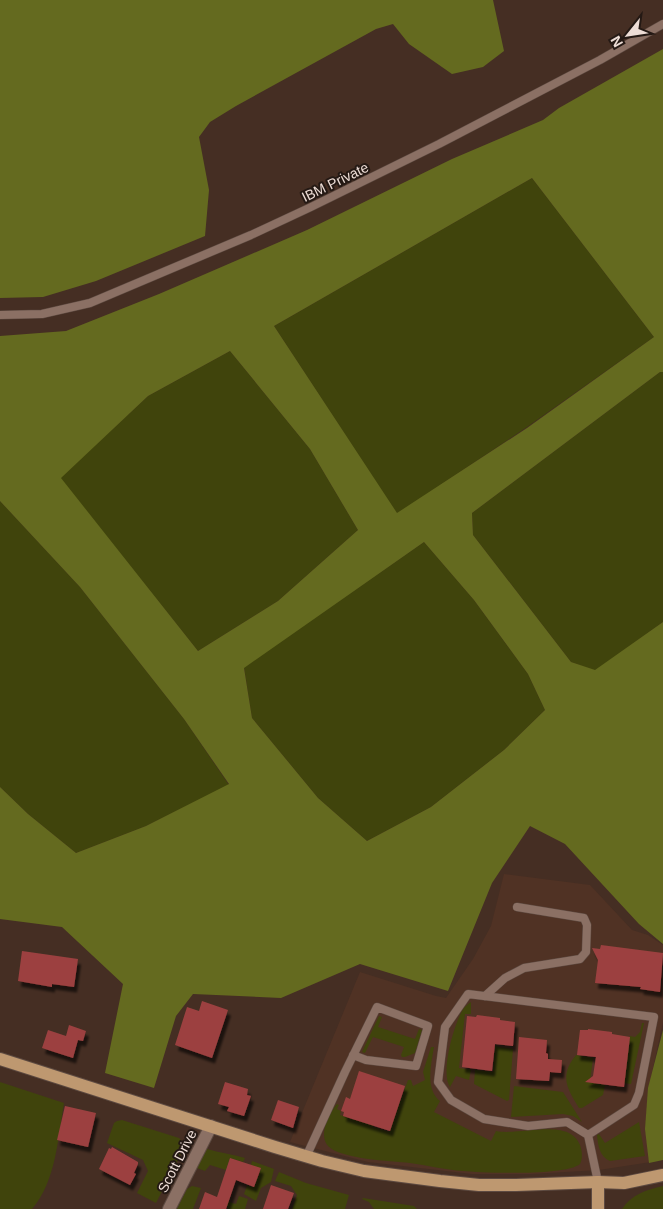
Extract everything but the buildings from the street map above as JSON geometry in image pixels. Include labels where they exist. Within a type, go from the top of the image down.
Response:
[{"type":"main road","points":[[0,1058],[306,1157],[364,1171],[440,1182],[479,1185],[624,1183],[663,1175]]},
{"type":"main road","points":[[598,1182],[598,1209]]},
{"type":"street","name":"Scott Drive","points":[[169,1209],[211,1126]]},
{"type":"lane","name":"IBM Private","points":[[0,315],[42,314],[90,303],[251,235],[431,148],[600,60],[663,24]]},
{"type":"lane","points":[[485,996],[506,978],[524,968],[580,959],[586,952],[587,925],[584,918],[517,908]]},
{"type":"lane","points":[[588,1135],[634,1104],[640,1092],[654,1017],[468,994],[445,1027],[438,1082],[451,1100],[484,1118],[528,1126],[567,1122],[588,1135],[598,1182]]},
{"type":"lane","points":[[306,1157],[353,1055],[377,1007],[428,1026],[416,1066],[366,1060],[353,1055]]},
{"type":"shaded area","points":[[504,874],[590,885],[632,930],[648,935],[663,945],[663,1022],[651,1077],[651,1162],[599,1170],[531,1174],[472,1174],[368,1162],[290,1142],[360,972],[446,998],[473,959],[491,926]]},
{"type":"green space","points":[[0,0],[493,0],[504,51],[483,67],[452,74],[409,44],[393,24],[376,29],[210,122],[199,137],[209,190],[205,236],[96,281],[43,297],[0,298]]},
{"type":"green space","points":[[663,49],[663,372],[660,372],[472,513],[473,535],[571,662],[595,670],[663,622],[663,944],[639,924],[565,844],[530,826],[492,883],[448,991],[360,964],[281,998],[193,994],[176,1016],[154,1088],[105,1073],[123,984],[62,927],[0,919],[0,787],[28,814],[76,853],[146,826],[229,784],[184,719],[80,587],[0,501],[0,336],[66,331],[159,294],[307,230],[452,159],[543,120],[559,108]],"holes":[[[532,178],[654,337],[527,428],[397,513],[274,326]],[[230,351],[310,449],[358,530],[278,601],[198,651],[61,478],[148,396]],[[424,542],[474,600],[528,674],[545,710],[504,750],[431,807],[367,841],[318,798],[252,718],[244,668]]]},
{"type":"green space","points":[[532,178],[654,337],[527,427],[397,514],[274,326]]},
{"type":"green space","points":[[230,351],[310,449],[358,530],[278,601],[198,651],[60,478],[148,396]]},
{"type":"green space","points":[[660,372],[663,372],[663,622],[595,671],[571,662],[473,535],[472,513]]},
{"type":"green space","points":[[0,501],[80,587],[184,719],[229,785],[146,826],[76,853],[28,814],[0,787]]},
{"type":"green space","points":[[424,542],[474,600],[528,674],[545,710],[504,750],[431,807],[367,841],[318,798],[252,718],[244,667]]},
{"type":"green space","points":[[471,1002],[471,1014],[465,1014],[459,1068],[471,1070],[469,1080],[456,1076],[450,1087],[447,1080],[449,1049],[462,1011]]},
{"type":"green space","points":[[379,1016],[382,1017],[378,1027],[415,1039],[419,1029],[422,1030],[415,1053],[402,1057],[404,1047],[373,1037],[365,1053],[362,1052]]},
{"type":"green space","points":[[642,1023],[644,1023],[631,1084],[623,1083],[630,1036],[635,1037],[640,1032]]},
{"type":"green space","points":[[663,1030],[663,1160],[649,1163],[645,1129],[648,1088]]},
{"type":"green space","points":[[495,1046],[513,1049],[509,1100],[507,1101],[474,1084],[475,1070],[493,1072]]},
{"type":"green space","points":[[431,1047],[434,1047],[430,1076],[432,1090],[440,1101],[434,1112],[491,1141],[496,1131],[543,1129],[566,1132],[574,1137],[580,1145],[582,1159],[580,1164],[572,1168],[542,1172],[473,1172],[354,1157],[343,1154],[328,1146],[325,1141],[324,1130],[328,1118],[337,1104],[339,1105],[337,1109],[341,1111],[340,1115],[355,1120],[374,1122],[373,1127],[389,1132],[408,1080],[411,1080],[413,1086],[425,1080],[423,1072]]},
{"type":"green space","points":[[576,1055],[593,1058],[590,1082],[605,1085],[603,1095],[582,1108],[579,1108],[568,1088],[566,1076],[571,1062]]},
{"type":"green space","points":[[0,1082],[64,1103],[58,1144],[51,1173],[40,1198],[32,1209],[0,1209]]},
{"type":"green space","points":[[514,1086],[563,1092],[582,1122],[573,1116],[563,1114],[511,1117]]},
{"type":"green space","points":[[122,1120],[179,1138],[182,1141],[183,1150],[156,1203],[137,1193],[148,1171],[143,1160],[107,1143],[114,1123]]},
{"type":"green space","points":[[639,1122],[645,1156],[610,1161],[604,1157],[599,1147],[597,1135],[599,1134],[605,1143]]},
{"type":"green space","points":[[207,1149],[245,1158],[243,1162],[230,1158],[226,1170],[210,1165],[205,1171],[197,1168]]},
{"type":"green space","points":[[252,1161],[274,1169],[271,1182],[261,1188],[256,1201],[244,1194],[247,1186],[254,1187],[261,1169],[251,1165]]},
{"type":"green space","points":[[279,1172],[306,1183],[349,1195],[345,1209],[292,1209],[297,1195],[291,1186],[275,1181]]},
{"type":"green space","points":[[192,1186],[201,1188],[193,1209],[177,1209],[187,1189]]},
{"type":"green space","points":[[663,1186],[663,1209],[622,1209],[640,1193]]},
{"type":"green space","points":[[239,1196],[248,1199],[245,1209],[229,1209],[222,1200],[236,1204]]},
{"type":"green space","points":[[363,1198],[414,1206],[417,1209],[374,1209]]}]
